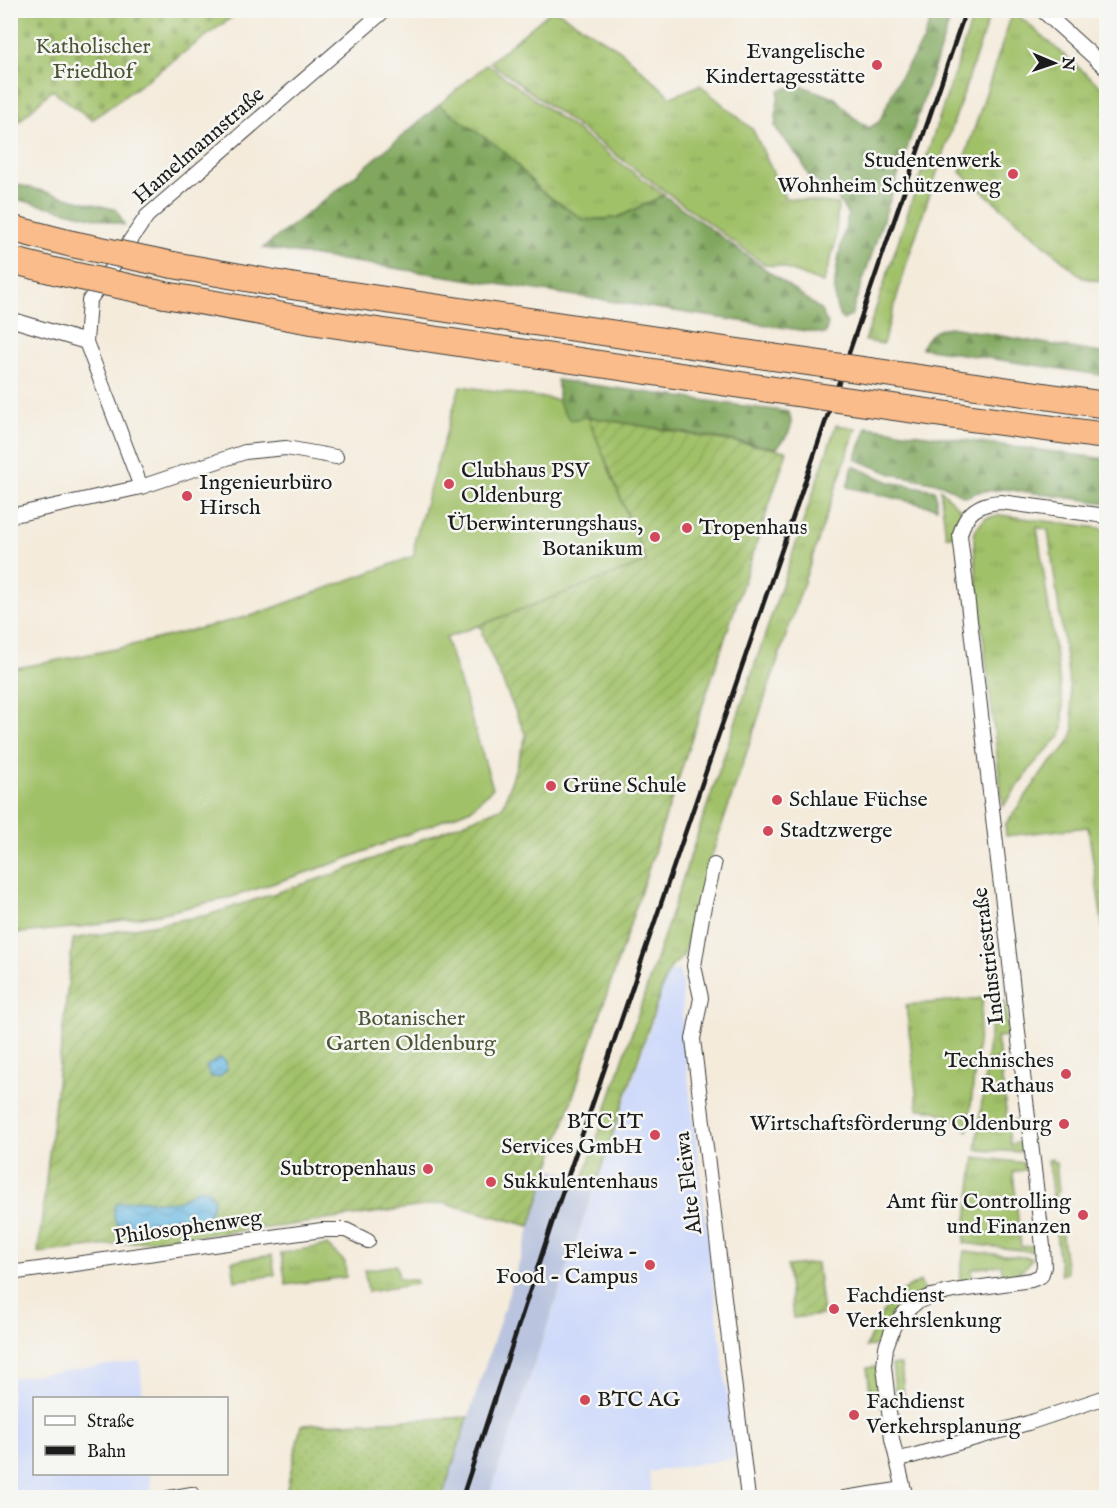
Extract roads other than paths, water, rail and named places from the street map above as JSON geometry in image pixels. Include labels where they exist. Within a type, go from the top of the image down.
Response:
[{"type":"highway","points":[[10,228],[72,244],[173,265],[325,292],[1107,405]]},
{"type":"highway","points":[[10,260],[58,273],[165,295],[317,322],[768,389],[1107,436]]},
{"type":"street","name":"Hamelmannstraße","points":[[86,342],[88,301],[147,216],[385,10]]},
{"type":"street","points":[[1042,10],[1107,68]]},
{"type":"street","points":[[10,319],[86,342],[141,487]]},
{"type":"street","points":[[10,516],[141,487],[244,452],[286,448],[336,457]]},
{"type":"street","name":"Industriestraße","points":[[905,1493],[892,1439],[884,1366],[886,1347],[894,1325],[917,1302],[931,1296],[1031,1281],[1041,1276],[1044,1267],[960,535],[969,514],[992,503],[1001,502],[1107,516]]},
{"type":"street","name":"Alte Fleiwa","points":[[714,865],[703,911],[694,966],[701,998],[693,1039],[748,1497]]},
{"type":"street","name":"Philosophenweg","points":[[10,1273],[322,1230],[346,1230],[369,1241]]},
{"type":"street","points":[[897,1459],[1028,1423],[1107,1397]]},
{"type":"street","points":[[844,1497],[905,1493]]},
{"type":"street","points":[[169,1497],[192,1494],[192,1497]]},
{"type":"water","points":[[221,1058],[226,1062],[227,1070],[219,1077],[211,1077],[206,1066]]},
{"type":"water","points":[[201,1188],[209,1191],[214,1199],[210,1213],[204,1219],[177,1217],[132,1227],[120,1227],[115,1220],[115,1205],[122,1202],[176,1201]]},
{"type":"railway","points":[[462,1498],[555,1214],[966,10]]},
{"type":"place","name":"Evangelische Kindertagesstätte","points":[[877,65]]},
{"type":"place","name":"Studentenwerk Wohnheim Schützenweg","points":[[1013,174]]},
{"type":"place","name":"Clubhaus PSV Oldenburg","points":[[449,484]]},
{"type":"place","name":"Ingenieurbüro Hirsch","points":[[187,496]]},
{"type":"place","name":"Tropenhaus","points":[[687,528]]},
{"type":"place","name":"Überwinterungshaus, Botanikum","points":[[655,537]]},
{"type":"place","name":"Grüne Schule","points":[[551,786]]},
{"type":"place","name":"Schlaue Füchse","points":[[777,800]]},
{"type":"place","name":"Stadtzwerge","points":[[768,831]]},
{"type":"place","name":"Technisches Rathaus","points":[[1066,1074]]},
{"type":"place","name":"Wirtschaftsförderung Oldenburg","points":[[1064,1124]]},
{"type":"place","name":"BTC IT Services GmbH","points":[[655,1135]]},
{"type":"place","name":"Subtropenhaus","points":[[428,1169]]},
{"type":"place","name":"Sukkulentenhaus","points":[[491,1182]]},
{"type":"place","name":"Amt für Controlling und Finanzen","points":[[1083,1215]]},
{"type":"place","name":"Fleiwa - Food - Campus","points":[[650,1265]]},
{"type":"place","name":"Fachdienst Verkehrslenkung","points":[[834,1309]]},
{"type":"place","name":"BTC AG","points":[[585,1400]]},
{"type":"place","name":"Fachdienst Verkehrsplanung","points":[[854,1415]]},
{"type":"park label","name":"Katholischer Friedhof","points":[[93,60]]},
{"type":"park label","name":"Botanischer Garten Oldenburg","points":[[411,1032]]}]
